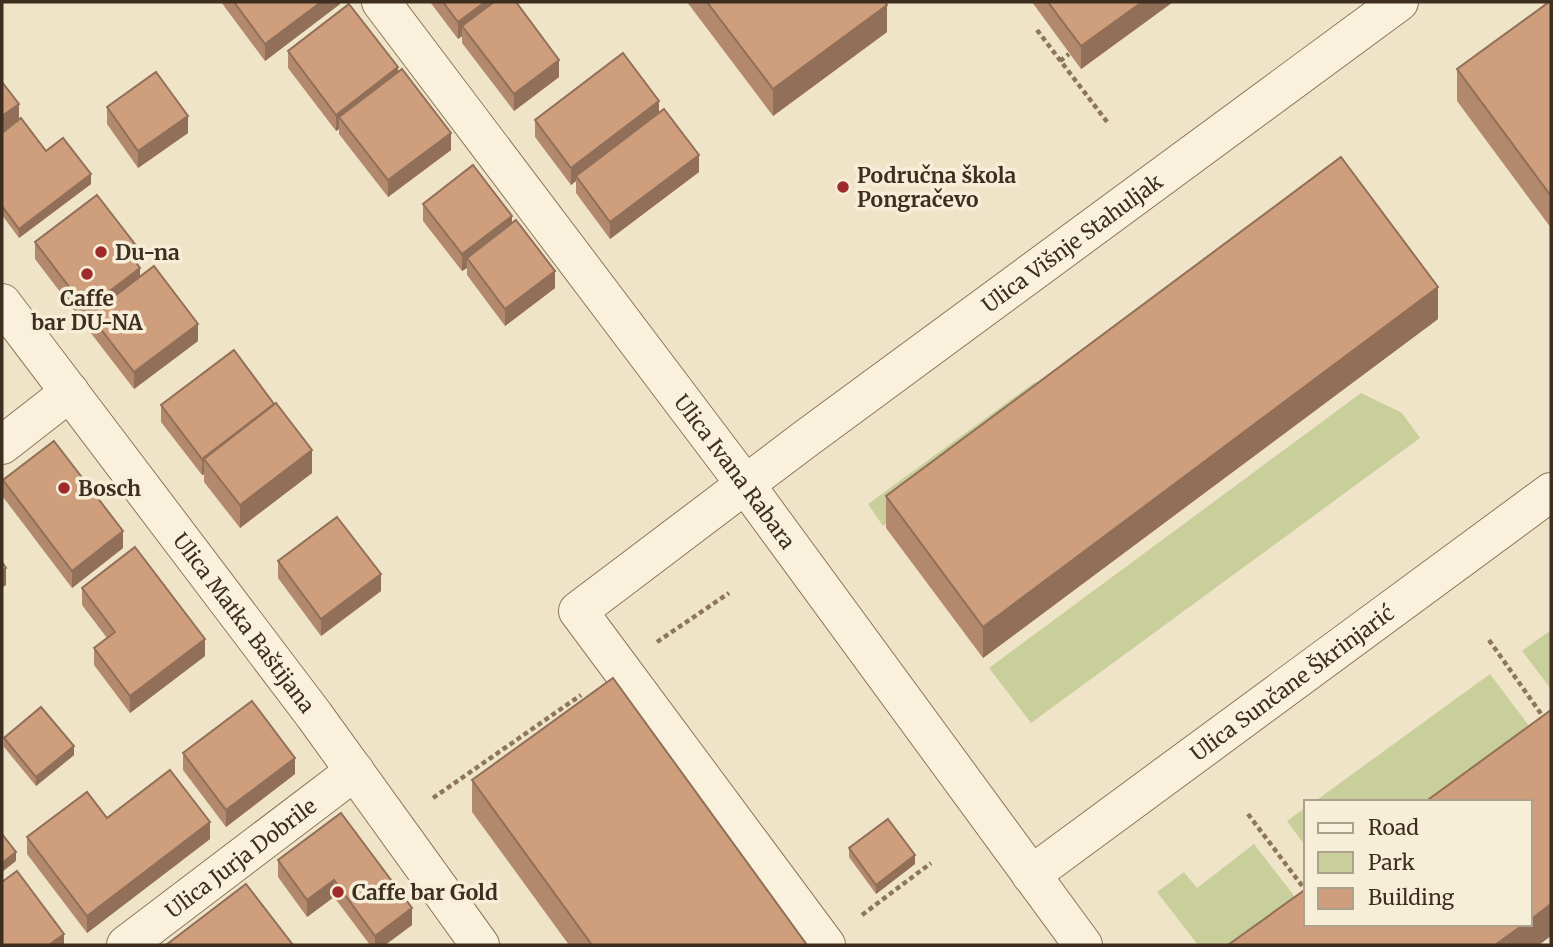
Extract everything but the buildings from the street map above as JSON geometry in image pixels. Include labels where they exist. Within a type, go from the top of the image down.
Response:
[{"type":"street","name":"Ulica Ivana Rabara","points":[[381,2],[745,484],[1083,945]]},
{"type":"street","name":"Ulica Višnje Stahuljak","points":[[621,667],[578,611],[745,484],[1399,2]]},
{"type":"street","name":"Ulica Matka Baštijana","points":[[2,303],[355,771],[480,945]]},
{"type":"street","points":[[2,445],[70,392]]},
{"type":"street","name":"Ulica Sunčane Škrinjarić","points":[[1031,875],[1551,492]]},
{"type":"street","points":[[621,667],[826,944]]},
{"type":"street","name":"Ulica Jurja Dobrile","points":[[126,945],[355,771]]},
{"type":"path","points":[[1037,30],[1108,123]]},
{"type":"path","points":[[1060,61],[1069,54]]},
{"type":"path","points":[[423,804],[729,593]]},
{"type":"path","points":[[1489,640],[1551,728]]},
{"type":"path","points":[[1248,814],[1304,888]]},
{"type":"path","points":[[826,944],[931,863]]},
{"type":"green space","points":[[1035,382],[1052,403],[883,526],[868,504]]},
{"type":"green space","points":[[1361,393],[1402,413],[1420,438],[1031,723],[989,668]]},
{"type":"green space","points":[[1551,630],[1551,689],[1522,651]]},
{"type":"green space","points":[[1490,674],[1533,731],[1439,800],[1317,800]]},
{"type":"green space","points":[[1304,808],[1304,844],[1287,821]]},
{"type":"green space","points":[[1254,844],[1299,902],[1243,945],[1198,945],[1157,892],[1184,872],[1197,888]]},
{"type":"place","name":"Područna škola Pongračevo","points":[[843,187]]},
{"type":"place","name":"Du-na","points":[[101,252]]},
{"type":"place","name":"Caffe bar DU-NA","points":[[87,274]]},
{"type":"place","name":"Bosch","points":[[64,488]]},
{"type":"place","name":"Caffe bar Gold","points":[[338,892]]}]
